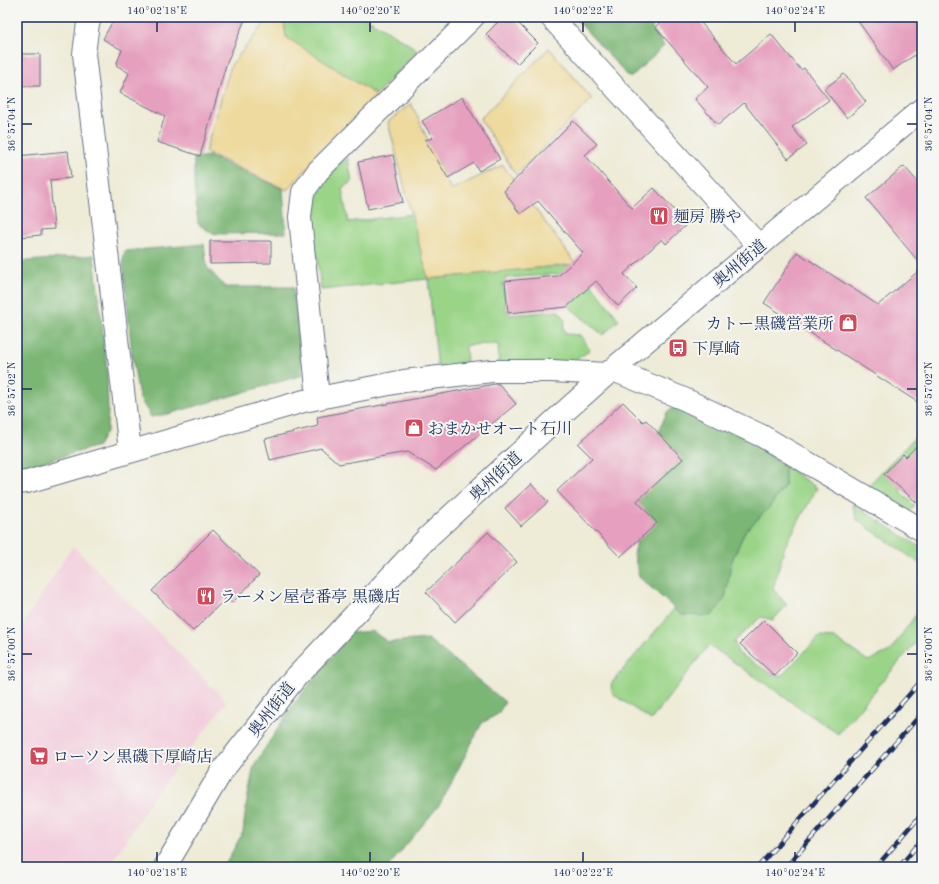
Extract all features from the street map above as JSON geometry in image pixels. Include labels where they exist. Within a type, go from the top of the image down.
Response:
[{"type":"street","points":[[90,17],[84,54],[130,451]]},
{"type":"street","points":[[318,398],[300,217],[303,192],[318,171],[473,17]]},
{"type":"street","points":[[551,17],[759,246]]},
{"type":"street","name":"奥州街道","points":[[165,867],[222,771],[296,677],[428,537],[554,421],[610,372],[922,109]]},
{"type":"street","points":[[17,483],[27,482],[304,401],[404,381],[492,371],[610,372],[684,399],[762,436],[922,530]]},
{"type":"shaded area","points":[[73,546],[227,702],[155,794],[109,867],[17,867],[17,633]]},
{"type":"green space","points":[[289,17],[365,17],[418,50],[376,95],[286,37],[284,23]]},
{"type":"green space","points":[[574,17],[656,17],[654,18],[652,28],[664,46],[630,78]]},
{"type":"green space","points":[[209,156],[283,189],[286,233],[213,234],[198,224],[194,184],[194,158]]},
{"type":"green space","points":[[348,158],[352,182],[342,188],[348,222],[412,214],[428,279],[321,290],[311,205],[315,187],[327,172]]},
{"type":"green space","points":[[204,244],[207,267],[225,287],[293,287],[303,375],[172,413],[151,417],[139,397],[132,355],[123,259],[125,251]]},
{"type":"green space","points":[[94,255],[107,369],[107,430],[98,446],[23,468],[17,468],[17,262]]},
{"type":"green space","points":[[576,264],[619,320],[603,335],[567,305],[565,279],[559,274],[506,278],[503,283],[506,311],[510,315],[559,311],[565,321],[563,328],[566,334],[580,335],[590,350],[573,362],[499,363],[498,344],[466,345],[467,365],[438,369],[428,279]]},
{"type":"green space","points":[[677,406],[741,435],[765,450],[785,466],[785,485],[768,509],[745,531],[731,563],[725,598],[712,616],[682,615],[639,577],[634,554],[641,525],[620,461],[655,440],[667,412]]},
{"type":"green space","points":[[922,430],[922,464],[900,491],[915,506],[908,513],[867,487]]},
{"type":"green space","points":[[785,466],[817,488],[785,546],[773,589],[787,605],[773,620],[761,617],[734,641],[738,653],[775,676],[782,675],[819,637],[834,638],[868,661],[890,651],[922,606],[922,635],[838,734],[709,645],[651,720],[613,694],[611,684],[674,609],[682,615],[725,598],[731,563],[745,531],[768,509],[785,485]]},
{"type":"green space","points":[[852,504],[922,548],[922,565],[857,520]]},
{"type":"green space","points":[[372,631],[388,642],[428,639],[505,702],[498,714],[482,723],[440,804],[388,867],[224,867],[243,832],[246,806],[254,765],[294,704],[350,633]]},
{"type":"sand","points":[[270,17],[289,17],[284,23],[286,37],[376,95],[287,190],[205,152],[231,65]]},
{"type":"sand","points":[[549,48],[592,99],[516,175],[480,119]]},
{"type":"sand","points":[[411,103],[451,190],[503,165],[576,264],[428,279],[388,122]]},
{"type":"building","points":[[115,17],[246,17],[226,65],[200,156],[157,142],[165,116],[120,93],[129,73],[116,65],[122,50],[103,39]]},
{"type":"building","points":[[503,17],[512,17],[538,43],[517,64],[486,34]]},
{"type":"building","points":[[666,17],[696,17],[736,64],[771,34],[801,70],[804,68],[829,100],[792,127],[807,145],[788,159],[744,103],[718,125],[695,99],[708,87],[655,27]]},
{"type":"building","points":[[855,17],[915,17],[922,27],[922,50],[893,70]]},
{"type":"building","points":[[17,54],[40,54],[40,86],[17,86]]},
{"type":"building","points":[[844,74],[866,102],[847,118],[824,89]]},
{"type":"building","points":[[462,97],[500,159],[479,171],[474,163],[448,178],[425,140],[433,138],[422,121]]},
{"type":"building","points":[[573,121],[597,144],[585,155],[632,208],[654,188],[687,224],[666,244],[662,239],[624,274],[637,288],[618,306],[596,281],[567,307],[508,313],[505,281],[558,276],[583,253],[538,201],[520,214],[504,191]]},
{"type":"building","points":[[68,151],[71,178],[50,180],[54,229],[41,230],[41,235],[20,237],[17,156]]},
{"type":"building","points":[[393,155],[403,202],[368,209],[358,162]]},
{"type":"building","points":[[904,166],[922,187],[922,266],[866,198]]},
{"type":"building","points":[[210,241],[271,241],[271,263],[210,264]]},
{"type":"building","points":[[797,252],[878,305],[922,268],[922,405],[764,303]]},
{"type":"building","points":[[499,384],[516,404],[436,470],[407,452],[339,464],[321,448],[270,460],[265,439],[318,426],[317,417]]},
{"type":"building","points":[[623,402],[643,422],[646,420],[683,459],[637,501],[657,523],[620,557],[557,491],[592,458],[578,444]]},
{"type":"building","points":[[922,440],[922,507],[884,474],[903,454],[906,457]]},
{"type":"building","points":[[531,484],[548,502],[521,526],[505,508]]},
{"type":"building","points":[[213,530],[259,575],[232,603],[226,598],[193,631],[152,591]]},
{"type":"building","points":[[488,532],[517,562],[455,622],[426,592]]},
{"type":"building","points":[[764,620],[797,653],[775,676],[740,644]]},
{"type":"railway","points":[[758,867],[922,680]]},
{"type":"railway","points":[[786,867],[922,713]]},
{"type":"railway","points":[[876,867],[922,814]]},
{"type":"railway","points":[[899,867],[922,840]]},
{"type":"place","name":"麺房 勝や","points":[[659,216]]},
{"type":"place","name":"カトー黒磯営業所","points":[[848,323]]},
{"type":"place","name":"下厚崎","points":[[678,348]]},
{"type":"place","name":"おまかせオート石川","points":[[414,428]]},
{"type":"place","name":"ラーメン屋壱番亭 黒磯店","points":[[206,596]]},
{"type":"place","name":"ローソン黒磯下厚崎店","points":[[39,756]]}]
